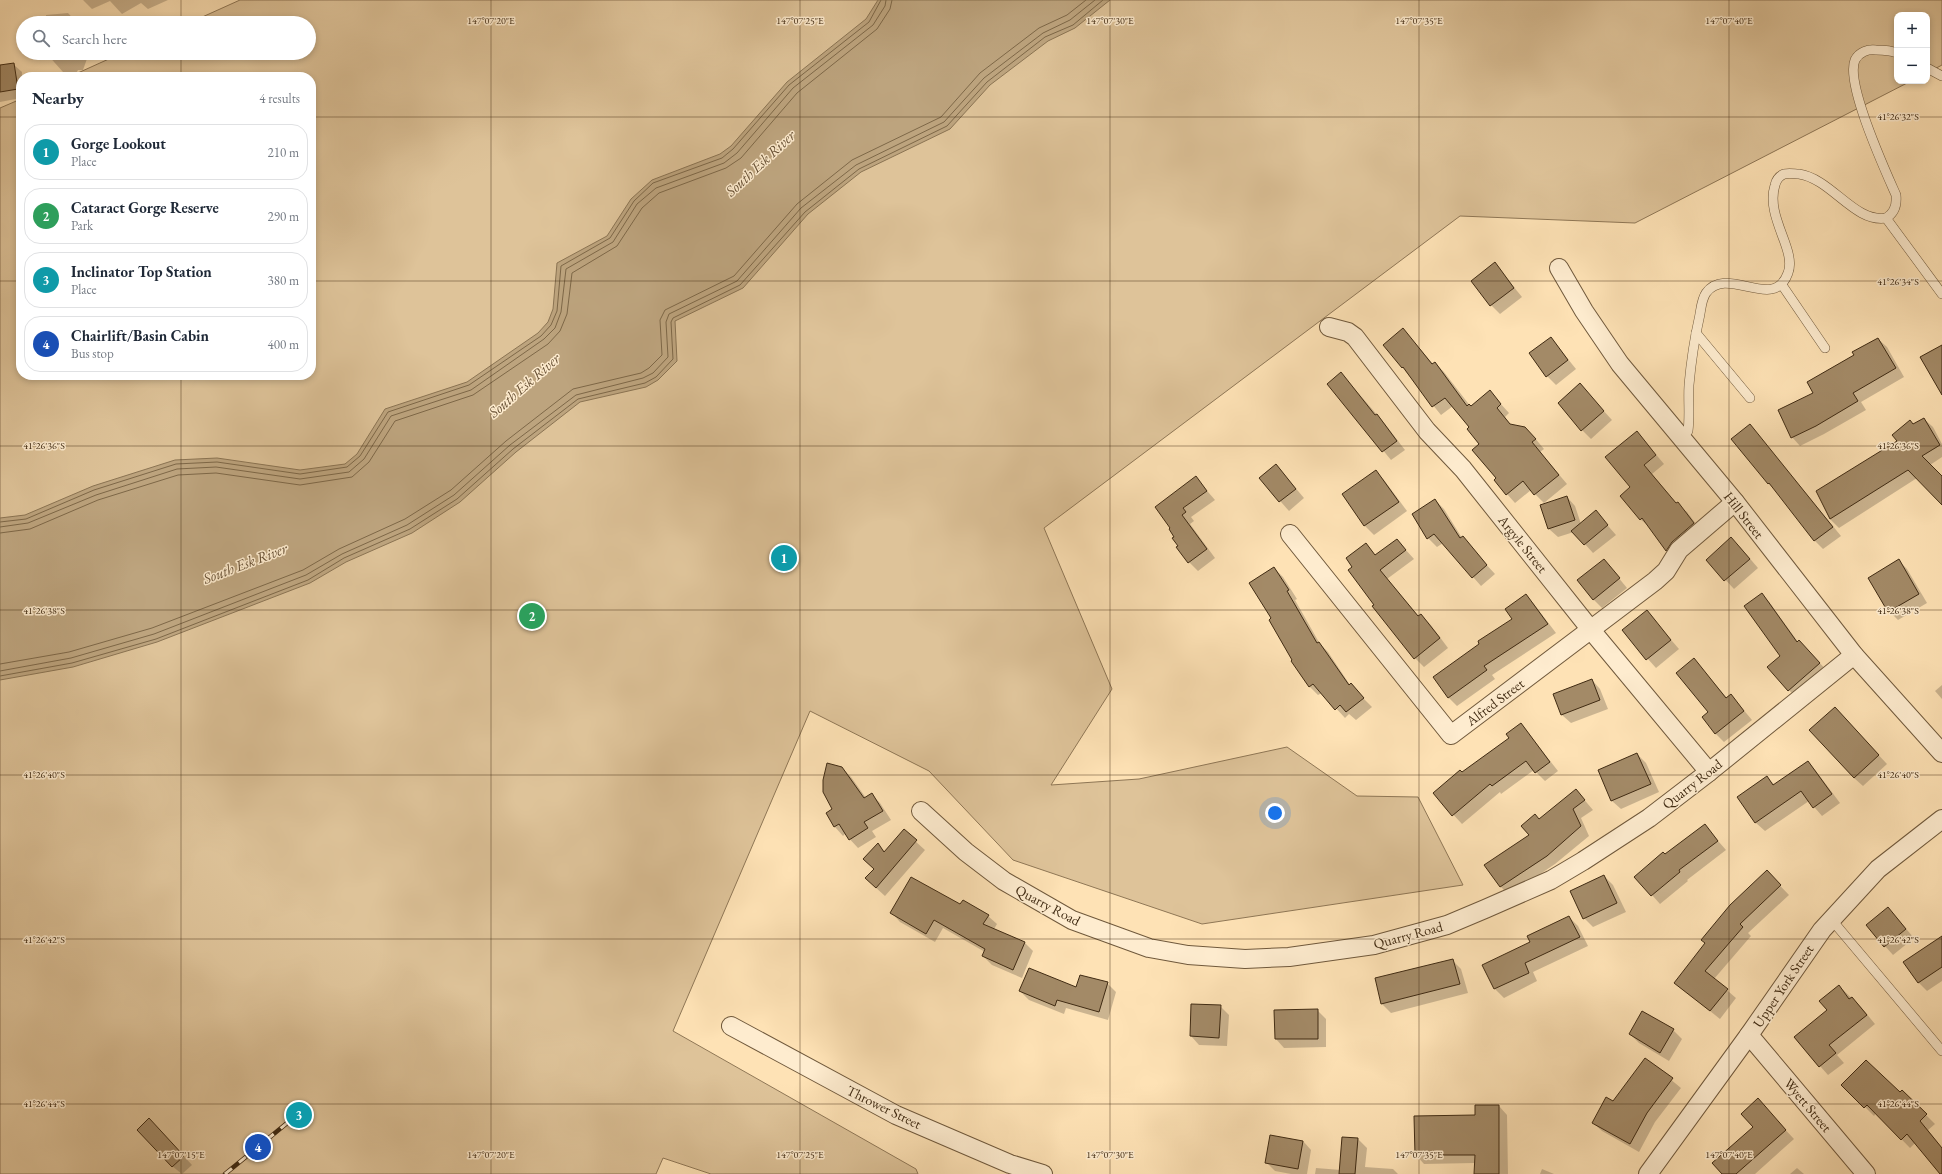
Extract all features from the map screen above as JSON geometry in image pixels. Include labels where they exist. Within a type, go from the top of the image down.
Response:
[{"type":"street","name":"Hill Street","points":[[1559,268],[1584,310],[1620,364],[1735,502],[1854,655],[1942,753]]},
{"type":"street","name":"Argyle Street","points":[[1329,327],[1348,332],[1355,337],[1427,430],[1463,469],[1591,630],[1709,772]]},
{"type":"street","name":"Alfred Street","points":[[1290,534],[1451,735],[1655,581],[1666,571],[1680,550],[1735,502]]},
{"type":"street","name":"Quarry Road","points":[[921,811],[966,852],[1004,881],[1072,920],[1149,948],[1188,955],[1245,959],[1288,957],[1374,945],[1446,925],[1485,910],[1551,880],[1583,861],[1649,818],[1709,772],[1854,655]]},
{"type":"street","name":"Upper York Street","points":[[1648,1174],[1831,919],[1878,869],[1942,819]]},
{"type":"street","name":"Thrower Street","points":[[731,1026],[896,1115],[1010,1164],[1043,1174]]},
{"type":"street","name":"Wyett Street","points":[[1749,1035],[1866,1174]]},
{"type":"lane","points":[[1681,438],[1688,430],[1689,384],[1696,333],[1705,294],[1714,286],[1726,283],[1758,289],[1770,289],[1782,285],[1789,272],[1790,265],[1772,203],[1774,187],[1780,177],[1789,173],[1811,177],[1827,185],[1860,212],[1869,217],[1886,218],[1894,211],[1897,201],[1896,195],[1866,122],[1853,70],[1856,59],[1864,52],[1878,50],[1894,53]]},
{"type":"lane","points":[[1930,70],[1942,76]]},
{"type":"lane","points":[[1886,218],[1942,294]]},
{"type":"lane","points":[[1782,285],[1825,348]]},
{"type":"lane","points":[[1696,333],[1750,398]]},
{"type":"lane","points":[[1831,919],[1942,1052]]},
{"type":"shaded area","points":[[240,0],[1942,0],[1942,65],[1930,71],[1930,12],[1894,12],[1894,84],[1905,84],[1635,223],[1460,216],[1044,528],[1112,689],[1051,785],[1139,779],[1287,747],[1357,796],[1418,797],[1463,885],[1202,924],[1013,860],[929,771],[810,711],[673,1031],[916,1169],[918,1174],[711,1174],[663,1158],[656,1174],[0,1174],[0,108],[16,101],[16,380],[316,380],[316,72],[80,72],[107,60],[316,60],[316,16],[205,16]]},
{"type":"water","name":"South Esk River","points":[[878,0],[1110,0],[1075,28],[1048,41],[990,85],[950,129],[861,172],[808,214],[743,288],[675,321],[677,361],[658,380],[646,387],[580,402],[516,452],[460,502],[412,533],[346,562],[310,583],[157,642],[73,667],[0,680],[0,518],[25,515],[93,486],[175,460],[217,458],[300,470],[345,464],[357,454],[385,409],[467,382],[538,333],[548,322],[553,309],[557,263],[607,236],[631,199],[652,180],[720,154],[731,146],[787,82],[866,19]]},
{"type":"building","points":[[14,63],[16,89],[0,92],[0,65]]},
{"type":"building","points":[[1495,262],[1514,288],[1490,306],[1471,281]]},
{"type":"building","points":[[1403,328],[1432,364],[1435,362],[1467,406],[1469,404],[1471,406],[1490,390],[1501,404],[1497,408],[1510,424],[1525,427],[1536,439],[1532,442],[1559,475],[1534,495],[1523,481],[1506,495],[1494,480],[1496,478],[1472,450],[1479,444],[1467,429],[1469,427],[1445,398],[1432,407],[1403,367],[1402,368],[1383,345]]},
{"type":"building","points":[[1551,337],[1568,360],[1546,377],[1529,353]]},
{"type":"building","points":[[1878,338],[1896,368],[1853,393],[1858,401],[1816,426],[1791,438],[1778,410],[1813,393],[1807,382],[1854,355],[1852,352]]},
{"type":"building","points":[[1942,345],[1942,395],[1920,357]]},
{"type":"building","points":[[1341,372],[1375,415],[1377,414],[1397,441],[1382,452],[1327,384]]},
{"type":"building","points":[[1580,383],[1604,411],[1581,431],[1558,403]]},
{"type":"building","points":[[1924,418],[1940,445],[1922,456],[1942,476],[1942,505],[1908,470],[1830,519],[1816,491],[1897,441],[1892,435],[1910,420],[1913,424]]},
{"type":"building","points":[[1750,424],[1833,527],[1814,541],[1769,483],[1768,484],[1731,439]]},
{"type":"building","points":[[1637,431],[1656,455],[1644,465],[1676,503],[1678,502],[1694,523],[1672,542],[1666,551],[1642,518],[1640,520],[1620,496],[1630,487],[1605,457]]},
{"type":"building","points":[[1276,464],[1296,489],[1279,502],[1259,478]]},
{"type":"building","points":[[1376,470],[1399,502],[1364,526],[1342,494]]},
{"type":"building","points":[[1196,476],[1207,491],[1183,508],[1186,512],[1182,515],[1207,549],[1188,563],[1176,547],[1178,546],[1172,538],[1174,537],[1169,529],[1170,528],[1155,507]]},
{"type":"building","points":[[1567,496],[1575,520],[1548,529],[1540,505]]},
{"type":"building","points":[[1435,499],[1460,538],[1463,536],[1487,565],[1472,578],[1434,534],[1427,539],[1412,514]]},
{"type":"building","points":[[1596,510],[1608,525],[1584,545],[1571,531]]},
{"type":"building","points":[[1731,537],[1750,559],[1724,581],[1706,560]]},
{"type":"building","points":[[1397,539],[1406,550],[1380,570],[1418,616],[1421,614],[1440,638],[1414,659],[1372,606],[1374,605],[1348,570],[1352,567],[1346,558],[1366,543],[1375,555]]},
{"type":"building","points":[[1604,559],[1620,578],[1593,600],[1577,580]]},
{"type":"building","points":[[1899,559],[1919,594],[1888,612],[1868,578]]},
{"type":"building","points":[[1274,567],[1289,590],[1287,591],[1317,643],[1319,642],[1349,685],[1351,683],[1364,698],[1346,712],[1340,705],[1335,710],[1313,684],[1309,687],[1291,661],[1292,660],[1269,620],[1271,618],[1249,583]]},
{"type":"building","points":[[1762,593],[1797,642],[1799,640],[1820,663],[1788,691],[1767,667],[1780,656],[1744,606]]},
{"type":"building","points":[[1526,594],[1548,624],[1484,666],[1487,670],[1448,698],[1433,677],[1479,644],[1478,641],[1512,619],[1505,609]]},
{"type":"building","points":[[1647,610],[1671,640],[1646,660],[1622,630]]},
{"type":"building","points":[[1694,658],[1726,698],[1731,694],[1744,711],[1715,734],[1702,717],[1708,712],[1676,673]]},
{"type":"building","points":[[1592,679],[1600,700],[1561,715],[1553,694]]},
{"type":"building","points":[[1835,707],[1879,755],[1854,778],[1809,730]]},
{"type":"building","points":[[1521,723],[1550,762],[1535,773],[1526,761],[1492,786],[1490,784],[1452,816],[1433,793],[1460,770],[1462,772],[1509,738],[1506,734]]},
{"type":"building","points":[[1637,753],[1651,784],[1611,801],[1598,770]]},
{"type":"building","points":[[1808,761],[1832,794],[1813,808],[1801,791],[1755,823],[1737,797],[1767,776],[1773,785]]},
{"type":"building","points":[[827,763],[842,767],[864,798],[872,793],[883,811],[864,822],[868,828],[849,840],[839,824],[834,827],[826,813],[832,809],[823,792],[823,780]]},
{"type":"building","points":[[1576,789],[1585,800],[1573,809],[1581,826],[1547,856],[1500,887],[1484,865],[1529,835],[1521,826],[1535,814],[1539,819]]},
{"type":"building","points":[[1705,824],[1718,841],[1679,870],[1680,872],[1651,896],[1634,877],[1663,852],[1665,854]]},
{"type":"building","points":[[904,829],[917,840],[876,888],[865,878],[874,869],[863,859],[878,843],[884,852]]},
{"type":"building","points":[[1767,870],[1781,885],[1740,924],[1743,927],[1705,971],[1728,989],[1710,1011],[1674,983],[1705,943],[1701,940],[1730,905]]},
{"type":"building","points":[[1604,875],[1617,903],[1583,919],[1570,891]]},
{"type":"building","points":[[911,877],[960,904],[963,900],[989,915],[983,924],[1025,942],[1013,970],[982,956],[985,949],[934,920],[926,934],[890,913]]},
{"type":"building","points":[[1888,907],[1906,929],[1884,947],[1866,925]]},
{"type":"building","points":[[1569,916],[1580,937],[1525,963],[1529,973],[1494,989],[1482,965],[1530,942],[1527,936]]},
{"type":"building","points":[[1942,936],[1942,967],[1918,983],[1903,962]]},
{"type":"building","points":[[1453,959],[1460,984],[1381,1004],[1375,978]]},
{"type":"building","points":[[1029,968],[1076,987],[1080,975],[1108,982],[1099,1012],[1057,1000],[1055,1006],[1019,991]]},
{"type":"building","points":[[1839,985],[1849,999],[1852,997],[1867,1015],[1829,1045],[1836,1053],[1819,1067],[1794,1037],[1827,1010],[1819,1001]]},
{"type":"building","points":[[1191,1004],[1221,1005],[1219,1038],[1190,1036]]},
{"type":"building","points":[[1318,1009],[1318,1039],[1275,1039],[1274,1010]]},
{"type":"building","points":[[1642,1011],[1674,1029],[1660,1053],[1629,1034]]},
{"type":"building","points":[[1645,1058],[1673,1078],[1647,1113],[1630,1144],[1592,1123],[1606,1097],[1613,1101]]},
{"type":"building","points":[[1866,1060],[1900,1092],[1902,1090],[1927,1114],[1920,1121],[1942,1148],[1942,1174],[1940,1174],[1907,1134],[1901,1140],[1867,1105],[1864,1108],[1841,1085]]},
{"type":"building","points":[[1758,1098],[1786,1130],[1736,1174],[1722,1174],[1712,1163],[1753,1127],[1741,1114]]},
{"type":"building","points":[[1475,1105],[1499,1105],[1499,1174],[1474,1174],[1475,1155],[1415,1155],[1414,1116],[1475,1115]]},
{"type":"building","points":[[149,1118],[184,1156],[172,1167],[137,1130]]},
{"type":"building","points":[[1270,1135],[1303,1141],[1298,1169],[1265,1163]]},
{"type":"building","points":[[1342,1137],[1358,1138],[1355,1174],[1339,1174]]},
{"type":"railway","points":[[225,1174],[292,1119]]},
{"type":"place","name":"Gorge Lookout","points":[[784,558]]},
{"type":"place","name":"Cataract Gorge Reserve","points":[[532,616]]},
{"type":"place","name":"Inclinator Top Station","points":[[299,1115]]},
{"type":"place","name":"Chairlift/Basin Cabin","points":[[258,1147]]}]
